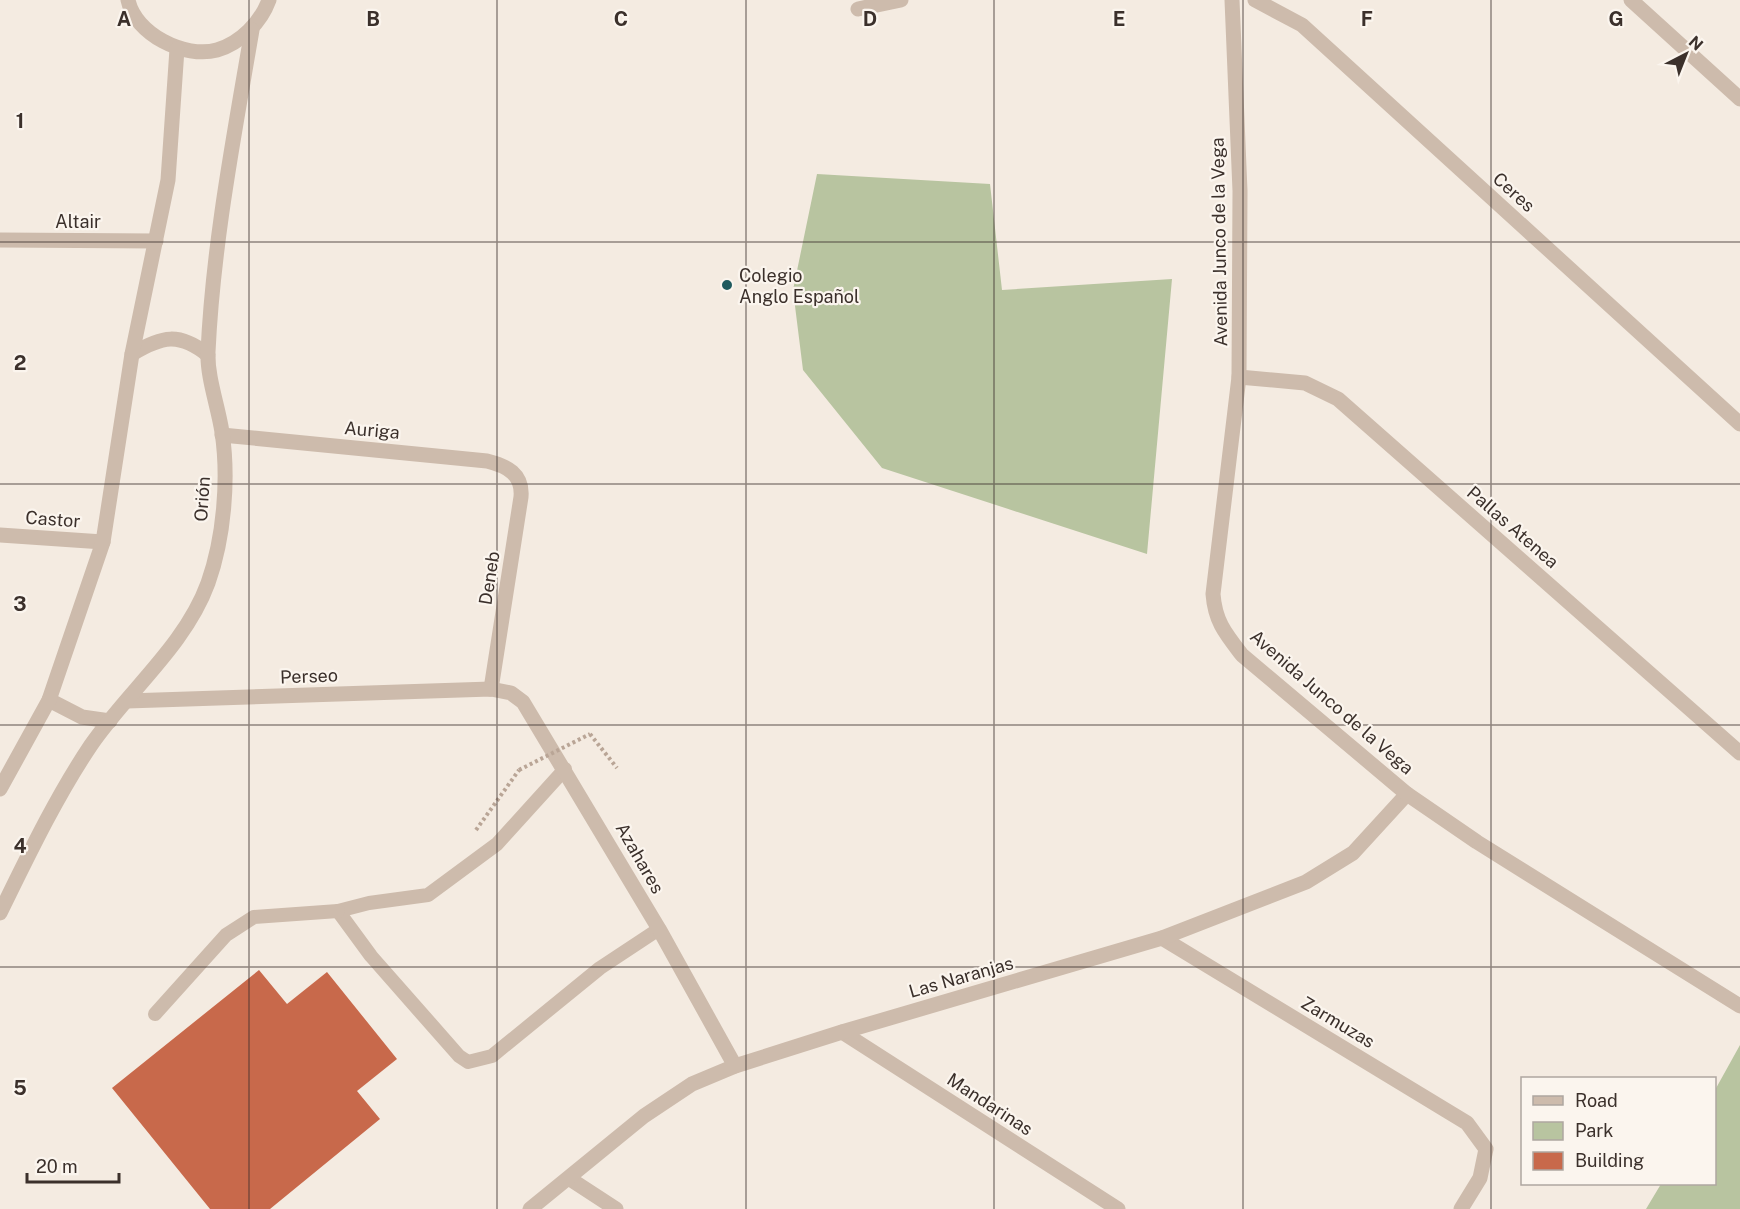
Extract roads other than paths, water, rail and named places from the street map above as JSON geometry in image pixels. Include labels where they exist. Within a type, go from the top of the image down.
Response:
[{"type":"street","points":[[129,0],[148,32],[177,49],[217,50],[252,30],[269,0]]},
{"type":"street","points":[[858,9],[901,0]]},
{"type":"street","name":"Avenida Junco de la Vega","points":[[1232,0],[1240,191],[1239,376],[1213,594],[1214,614],[1242,654],[1407,794],[1477,842],[1740,1006]]},
{"type":"street","name":"Ceres","points":[[1255,0],[1302,25],[1740,424]]},
{"type":"street","points":[[1631,0],[1740,99]]},
{"type":"street","name":"Orión","points":[[0,913],[66,788],[91,746],[173,645],[208,583],[224,495],[222,435],[208,355],[221,229],[252,30]]},
{"type":"street","points":[[0,789],[49,700],[103,542],[132,354],[168,180],[177,49]]},
{"type":"street","name":"Altair","points":[[0,240],[156,241]]},
{"type":"street","points":[[132,354],[153,341],[168,338],[190,343],[208,355]]},
{"type":"street","name":"Pallas Atenea","points":[[1239,376],[1305,383],[1338,399],[1740,753]]},
{"type":"street","name":"Auriga","points":[[222,435],[487,461],[500,464],[516,474]]},
{"type":"street","name":"Deneb","points":[[491,689],[521,497],[522,486],[516,474]]},
{"type":"street","name":"Castor","points":[[0,535],[103,542]]},
{"type":"street","name":"Perseo","points":[[127,701],[491,689]]},
{"type":"street","name":"Azahares","points":[[491,689],[511,693],[523,702],[659,929],[735,1066]]},
{"type":"street","points":[[49,700],[82,717],[110,721]]},
{"type":"street","name":"Las Naranjas","points":[[530,1209],[570,1179],[644,1116],[692,1084],[735,1066],[842,1032],[1162,938],[1306,882],[1353,853],[1407,794]]},
{"type":"street","name":"Zarmuzas","points":[[1162,938],[1467,1123],[1486,1149],[1479,1178],[1461,1209]]},
{"type":"street","name":"Mandarinas","points":[[842,1032],[1118,1209]]},
{"type":"street","points":[[570,1179],[616,1209]]},
{"type":"lane","points":[[155,1014],[226,935],[254,917],[338,911],[369,903],[428,895],[497,844],[565,769]]},
{"type":"lane","points":[[338,911],[371,956],[459,1056],[468,1062],[492,1056],[600,968],[659,929]]},
{"type":"place","name":"Colegio Anglo Español","points":[[727,285]]}]
